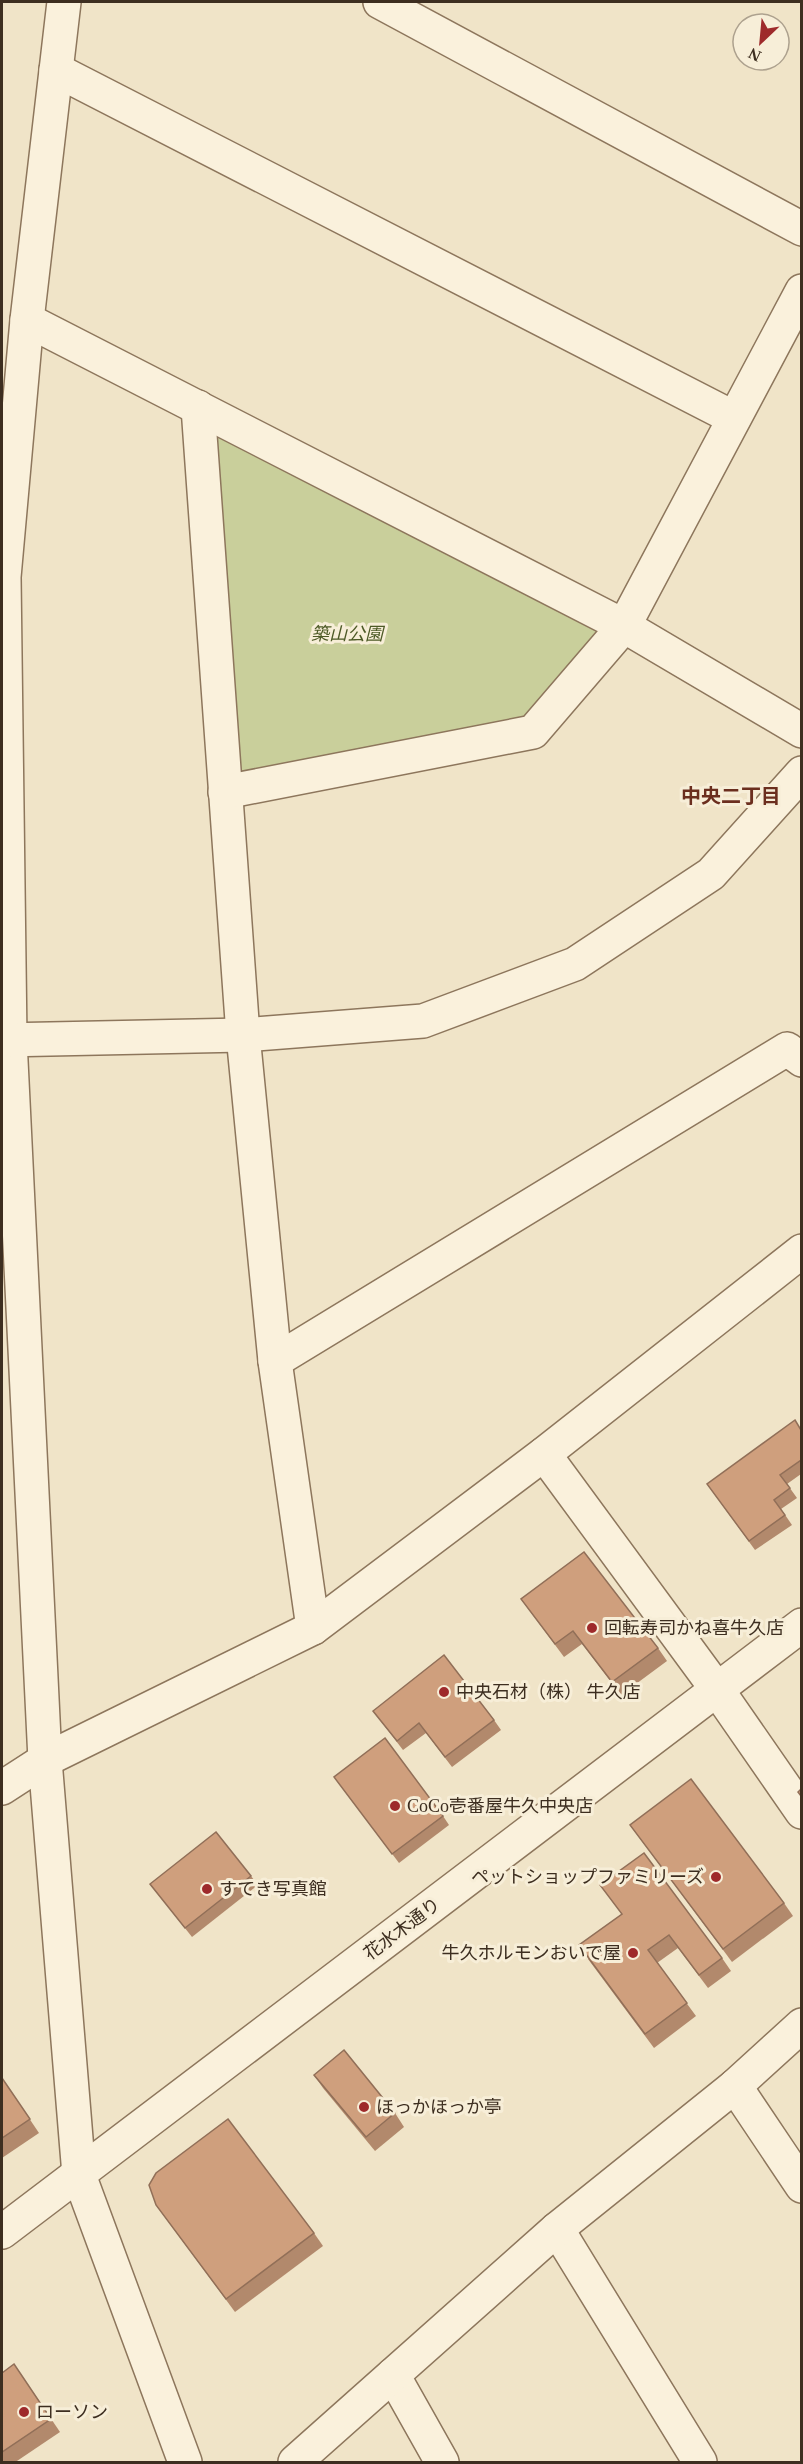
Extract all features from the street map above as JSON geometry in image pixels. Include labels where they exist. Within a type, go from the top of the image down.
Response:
[{"type":"street","points":[[64,2],[27,320],[4,577],[6,1040],[45,1760],[79,2175],[185,2463]]},
{"type":"street","points":[[380,2],[801,229]]},
{"type":"street","points":[[56,70],[734,418]]},
{"type":"street","points":[[225,792],[533,732],[624,626],[801,291]]},
{"type":"street","points":[[27,320],[624,626],[801,731]]},
{"type":"street","points":[[198,406],[243,1035],[275,1361],[313,1628]]},
{"type":"street","points":[[6,1040],[243,1035],[423,1021],[575,964],[711,874],[801,773]]},
{"type":"street","points":[[275,1361],[788,1049],[801,1060]]},
{"type":"street","points":[[2,1788],[45,1760],[313,1628],[543,1454],[801,1251]]},
{"type":"street","points":[[543,1454],[716,1688],[801,1812]]},
{"type":"street","name":"花水木通り","points":[[2,2232],[801,1625]]},
{"type":"street","points":[[295,2463],[558,2229],[735,2086],[801,2025]]},
{"type":"street","points":[[735,2086],[801,2186]]},
{"type":"street","points":[[558,2229],[700,2463]]},
{"type":"street","points":[[393,2374],[442,2463]]},
{"type":"green space","name":"築山公園","points":[[198,407],[624,626],[533,732],[225,792]]},
{"type":"building","points":[[795,1420],[801,1430],[801,1460],[780,1475],[790,1488],[774,1500],[785,1515],[749,1541],[707,1484]]},
{"type":"building","name":"回転寿司かね喜牛久店","points":[[584,1552],[658,1648],[612,1682],[573,1631],[555,1644],[521,1599]]},
{"type":"building","name":"中央石材（株） 牛久店","points":[[444,1655],[494,1720],[445,1757],[419,1723],[397,1741],[373,1711]]},
{"type":"building","name":"CoCo壱番屋牛久中央店","points":[[385,1738],[443,1816],[392,1854],[334,1777]]},
{"type":"building","name":"ペットショップファミリーズ","points":[[691,1779],[784,1903],[723,1949],[630,1825]]},
{"type":"building","name":"すてき写真館","points":[[216,1832],[251,1876],[185,1928],[150,1884]]},
{"type":"building","name":"牛久ホルモンおいで屋","points":[[644,1853],[722,1958],[699,1975],[669,1935],[648,1950],[687,2003],[645,2034],[579,1945],[622,1914],[600,1885]]},
{"type":"building","name":"ほっかほっか亭","points":[[344,2050],[395,2113],[366,2137],[314,2075]]},
{"type":"building","points":[[2,2078],[30,2119],[2,2138]]},
{"type":"building","points":[[228,2119],[314,2233],[226,2299],[156,2205],[149,2185],[156,2173]]},
{"type":"building","name":"ローソン","points":[[14,2364],[51,2419],[2,2452],[2,2373]]},
{"type":"place","name":"回転寿司かね喜牛久店","points":[[592,1628]]},
{"type":"place","name":"中央石材（株） 牛久店","points":[[444,1692]]},
{"type":"place","name":"CoCo壱番屋牛久中央店","points":[[395,1806]]},
{"type":"place","name":"ペットショップファミリーズ","points":[[716,1877]]},
{"type":"place","name":"すてき写真館","points":[[207,1889]]},
{"type":"place","name":"牛久ホルモンおいで屋","points":[[633,1953]]},
{"type":"place","name":"ほっかほっか亭","points":[[364,2107]]},
{"type":"place","name":"ローソン","points":[[24,2412]]},
{"type":"district","name":"中央二丁目","points":[[731,796]]}]
